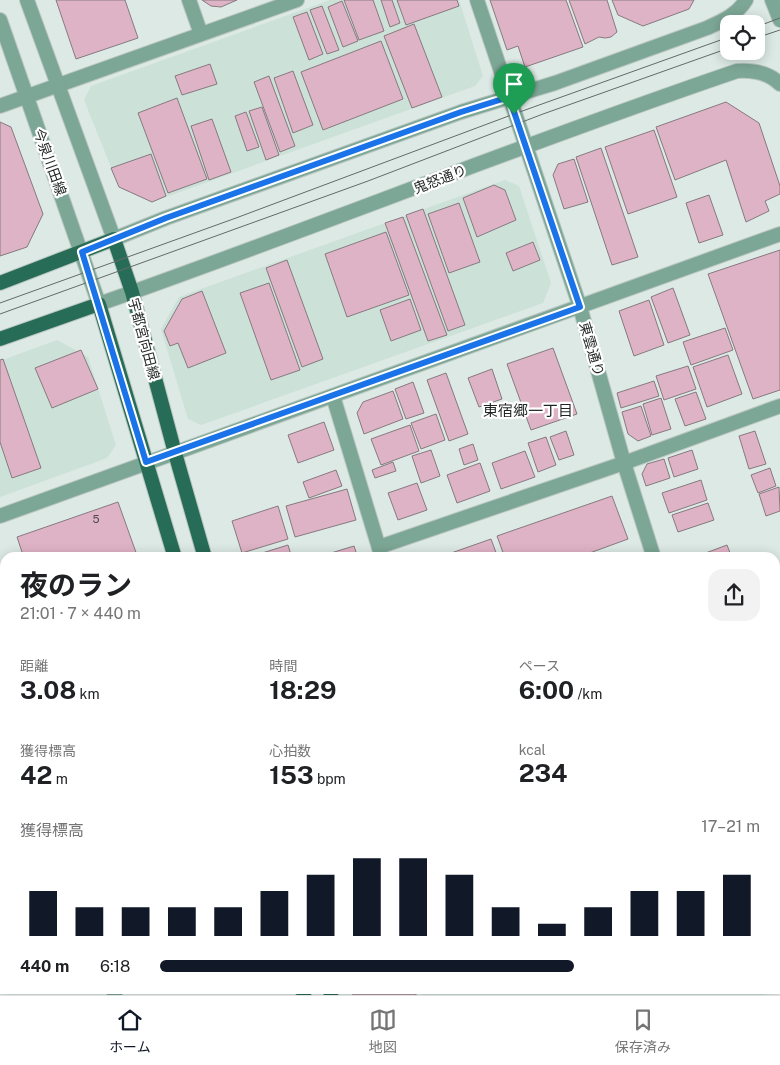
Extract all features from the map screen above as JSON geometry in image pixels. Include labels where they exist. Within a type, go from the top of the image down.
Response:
[{"type":"main road","points":[[0,283],[114,239]]},
{"type":"main road","name":"宇都宮向田線","points":[[114,239],[132,292],[203,552]]},
{"type":"main road","points":[[0,339],[99,304],[173,552]]},
{"type":"street","points":[[26,0],[114,239],[160,220],[461,112],[555,83],[707,28],[726,19],[738,10],[746,0]]},
{"type":"street","points":[[189,0],[201,34]]},
{"type":"street","points":[[0,106],[297,0]]},
{"type":"street","name":"東雲通り","points":[[477,0],[580,307],[624,463],[652,552]]},
{"type":"street","points":[[772,0],[780,20]]},
{"type":"street","name":"今泉川田線","points":[[0,20],[99,304]]},
{"type":"street","name":"鬼怒通り","points":[[99,304],[737,71],[749,70],[763,73],[780,84]]},
{"type":"street","points":[[0,516],[780,234]]},
{"type":"street","points":[[333,396],[381,552],[780,406]]},
{"type":"shaded area","points":[[330,0],[459,0],[483,76],[475,86],[152,202],[119,187],[84,100],[91,86]]},
{"type":"shaded area","points":[[505,180],[519,186],[551,283],[543,303],[201,425],[188,419],[161,329],[179,297]]},
{"type":"shaded area","points":[[57,340],[88,357],[116,445],[107,458],[0,497],[0,361]]},
{"type":"shaded area","points":[[422,994],[765,995],[422,995]]},
{"type":"building","points":[[56,0],[125,0],[138,38],[76,59]]},
{"type":"building","points":[[202,0],[237,0],[221,7],[211,6]]},
{"type":"building","points":[[344,0],[373,0],[384,31],[359,40]]},
{"type":"building","points":[[381,0],[392,0],[400,23],[390,27]]},
{"type":"building","points":[[397,0],[457,0],[459,6],[406,25]]},
{"type":"building","points":[[490,0],[566,0],[583,47],[525,67],[518,46],[507,50]]},
{"type":"building","points":[[569,0],[607,0],[617,32],[611,37],[599,37],[585,44]]},
{"type":"building","points":[[612,0],[694,0],[689,9],[643,26],[618,15]]},
{"type":"building","points":[[342,1],[358,41],[343,47],[328,7]]},
{"type":"building","points":[[322,6],[339,50],[327,54],[310,10]]},
{"type":"building","points":[[307,12],[323,54],[309,60],[293,17]]},
{"type":"building","points":[[414,24],[442,97],[412,108],[384,36]]},
{"type":"building","points":[[381,41],[403,99],[323,130],[301,72]]},
{"type":"building","points":[[210,64],[217,84],[182,95],[175,76]]},
{"type":"building","points":[[293,71],[313,125],[293,133],[274,78]]},
{"type":"building","points":[[269,76],[295,146],[280,152],[254,82]]},
{"type":"building","points":[[177,98],[207,179],[168,193],[138,113]]},
{"type":"building","points":[[726,102],[759,123],[780,186],[780,194],[765,201],[769,211],[746,222],[726,160],[675,180],[656,127]]},
{"type":"building","points":[[262,107],[279,155],[266,160],[249,111]]},
{"type":"building","points":[[246,112],[259,147],[247,151],[235,116]]},
{"type":"building","points":[[212,119],[231,172],[209,180],[191,126]]},
{"type":"building","points":[[0,122],[11,127],[43,214],[27,247],[0,256]]},
{"type":"building","points":[[654,130],[677,197],[628,214],[605,147]]},
{"type":"building","points":[[601,148],[638,257],[612,265],[576,157]]},
{"type":"building","points":[[151,154],[166,196],[152,202],[119,187],[111,168]]},
{"type":"building","points":[[574,159],[588,202],[564,209],[553,175],[558,164]]},
{"type":"building","points":[[494,185],[505,190],[516,220],[477,237],[463,198]]},
{"type":"building","points":[[709,195],[723,235],[699,243],[686,203]]},
{"type":"building","points":[[459,203],[480,262],[449,273],[428,214]]},
{"type":"building","points":[[423,209],[465,325],[448,331],[406,215]]},
{"type":"building","points":[[403,217],[447,335],[428,341],[385,223]]},
{"type":"building","points":[[386,232],[409,295],[347,317],[325,254]]},
{"type":"building","points":[[533,242],[540,260],[513,271],[506,253]]},
{"type":"building","points":[[780,250],[780,390],[753,399],[708,274]]},
{"type":"building","points":[[287,260],[323,359],[302,367],[266,268]]},
{"type":"building","points":[[269,283],[300,370],[271,380],[240,293]]},
{"type":"building","points":[[673,288],[690,335],[668,343],[651,297]]},
{"type":"building","points":[[202,291],[226,353],[188,368],[178,343],[170,346],[164,331],[182,299]]},
{"type":"building","points":[[410,299],[421,330],[391,341],[380,310]]},
{"type":"building","points":[[649,300],[664,345],[634,356],[619,311]]},
{"type":"building","points":[[725,328],[733,350],[691,365],[683,342]]},
{"type":"building","points":[[553,348],[577,414],[531,430],[507,364]]},
{"type":"building","points":[[81,350],[98,389],[52,408],[35,368]]},
{"type":"building","points":[[728,355],[742,394],[707,407],[693,367]]},
{"type":"building","points":[[3,359],[41,468],[12,478],[0,442],[0,360]]},
{"type":"building","points":[[688,366],[696,389],[664,400],[656,376]]},
{"type":"building","points":[[492,369],[502,399],[479,407],[468,378]]},
{"type":"building","points":[[446,373],[468,434],[449,441],[427,380]]},
{"type":"building","points":[[654,381],[659,396],[621,408],[617,393]]},
{"type":"building","points":[[413,382],[424,413],[406,419],[395,389]]},
{"type":"building","points":[[393,391],[403,419],[364,434],[357,413],[363,402]]},
{"type":"building","points":[[696,392],[706,419],[685,426],[675,399]]},
{"type":"building","points":[[661,398],[671,429],[652,435],[643,404]]},
{"type":"building","points":[[641,406],[651,436],[638,441],[628,434],[622,412]]},
{"type":"building","points":[[436,414],[445,440],[421,449],[411,423]]},
{"type":"building","points":[[324,422],[334,450],[298,463],[288,435]]},
{"type":"building","points":[[410,425],[419,451],[381,465],[371,439]]},
{"type":"building","points":[[566,431],[574,455],[559,460],[550,437]]},
{"type":"building","points":[[755,431],[766,464],[749,469],[739,436]]},
{"type":"building","points":[[546,437],[556,465],[538,472],[528,443]]},
{"type":"building","points":[[473,444],[478,460],[464,465],[459,449]]},
{"type":"building","points":[[431,450],[440,476],[421,483],[412,456]]},
{"type":"building","points":[[692,450],[698,469],[674,477],[668,458]]},
{"type":"building","points":[[525,451],[535,477],[501,489],[492,463]]},
{"type":"building","points":[[664,459],[670,478],[646,486],[642,474],[647,464]]},
{"type":"building","points":[[393,462],[396,471],[375,478],[372,470]]},
{"type":"building","points":[[480,463],[490,491],[457,503],[447,475]]},
{"type":"building","points":[[770,468],[776,486],[758,493],[751,475]]},
{"type":"building","points":[[336,470],[342,486],[309,498],[303,482]]},
{"type":"building","points":[[701,480],[707,500],[669,513],[662,493]]},
{"type":"building","points":[[417,483],[427,510],[398,520],[388,493]]},
{"type":"building","points":[[779,487],[780,511],[766,516],[759,494]]},
{"type":"building","points":[[347,489],[356,520],[295,537],[286,506]]},
{"type":"building","points":[[612,496],[628,539],[592,552],[503,552],[497,536]]},
{"type":"building","points":[[118,502],[136,552],[22,552],[17,537]]},
{"type":"building","points":[[708,503],[714,520],[678,532],[672,515]]},
{"type":"building","points":[[278,506],[288,539],[242,552],[232,521]]},
{"type":"building","points":[[491,539],[496,552],[454,552]]},
{"type":"building","points":[[288,545],[290,552],[265,552]]},
{"type":"building","points":[[727,545],[730,552],[708,552]]},
{"type":"building","points":[[354,546],[356,552],[334,552]]},
{"type":"building","points":[[353,994],[416,995],[353,995]]},
{"type":"tram line","points":[[765,24],[780,18]]},
{"type":"tram line","points":[[765,35],[780,30]]},
{"type":"tram line","points":[[0,303],[720,40]]},
{"type":"tram line","points":[[0,314],[368,181],[543,114],[720,51]]},
{"type":"district","name":"東宿郷一丁目","points":[[528,410]]},
{"type":"route","points":[[509,97],[514,114],[580,307],[146,462],[82,252],[147,225],[477,106],[509,97]]}]
